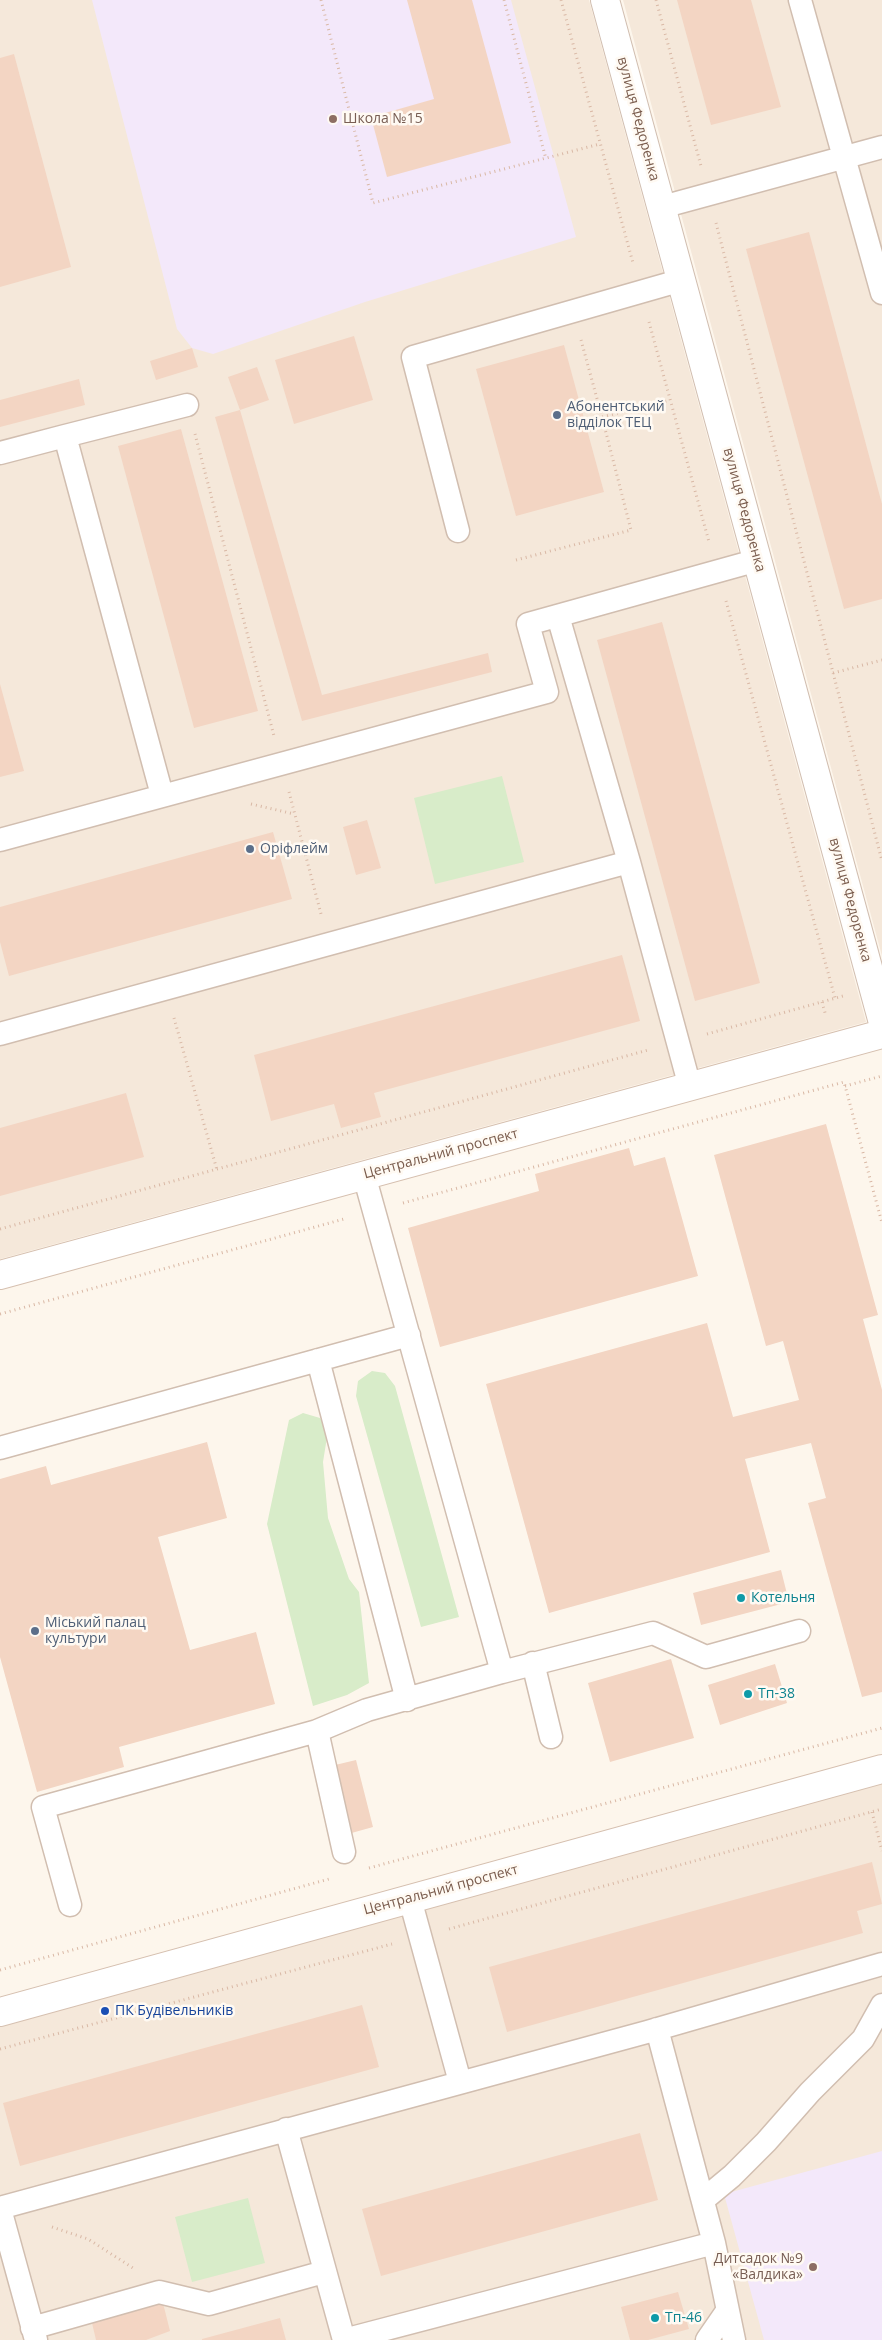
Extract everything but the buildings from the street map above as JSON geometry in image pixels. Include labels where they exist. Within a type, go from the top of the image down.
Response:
[{"type":"street","name":"вулиця Федоренка","points":[[605,0],[882,1019]]},
{"type":"street","name":"Центральний проспект","points":[[0,1275],[882,1034]]},
{"type":"street","name":"Центральний проспект","points":[[0,2012],[882,1769]]},
{"type":"lane","points":[[800,0],[882,293]]},
{"type":"lane","points":[[662,207],[882,147]]},
{"type":"lane","points":[[458,531],[413,358],[573,310],[682,280]]},
{"type":"lane","points":[[0,453],[187,405]]},
{"type":"lane","points":[[65,436],[162,795]]},
{"type":"lane","points":[[0,840],[547,692],[528,624],[758,560]]},
{"type":"lane","points":[[558,616],[629,862],[690,1087]]},
{"type":"lane","points":[[0,1034],[629,862]]},
{"type":"lane","points":[[364,1176],[502,1672]]},
{"type":"lane","points":[[0,1448],[409,1336]]},
{"type":"lane","points":[[318,1360],[407,1700]]},
{"type":"lane","points":[[70,1905],[43,1807],[317,1731],[367,1710],[533,1663],[653,1633],[706,1657],[799,1631]]},
{"type":"lane","points":[[533,1663],[551,1737]]},
{"type":"lane","points":[[317,1731],[344,1852]]},
{"type":"lane","points":[[410,1898],[460,2082]]},
{"type":"lane","points":[[324,2272],[209,2304],[159,2292],[34,2334],[0,2208],[656,2029],[882,1964]]},
{"type":"lane","points":[[703,2200],[732,2176],[766,2142],[810,2092],[863,2039],[882,2005]]},
{"type":"lane","points":[[656,2029],[714,2243],[734,2340]]},
{"type":"lane","points":[[286,2130],[344,2340],[714,2243]]},
{"type":"lane","points":[[707,2340],[727,2311]]},
{"type":"path","points":[[321,0],[373,203],[600,144]]},
{"type":"path","points":[[504,0],[546,159]]},
{"type":"path","points":[[0,1229],[835,998],[560,0]]},
{"type":"path","points":[[656,0],[882,861]]},
{"type":"path","points":[[516,560],[631,530],[573,310]]},
{"type":"path","points":[[602,416],[670,400]]},
{"type":"path","points":[[187,405],[329,944]]},
{"type":"path","points":[[833,673],[882,660]]},
{"type":"path","points":[[267,809],[294,814]]},
{"type":"path","points":[[165,989],[217,1170]]},
{"type":"path","points":[[845,1086],[882,1076]]},
{"type":"path","points":[[0,1314],[844,1082],[882,1223]]},
{"type":"path","points":[[364,1870],[882,1728]]},
{"type":"path","points":[[872,1812],[882,1851]]},
{"type":"path","points":[[0,1970],[335,1878]]},
{"type":"path","points":[[50,2226],[88,2239],[127,2265],[153,2276],[159,2292]]},
{"type":"shaded area","points":[[0,0],[589,0],[866,1022],[0,1259]]},
{"type":"shaded area","name":"Школа №15","points":[[92,0],[511,0],[576,237],[365,302],[213,354],[192,348],[177,329]]},
{"type":"shaded area","points":[[623,0],[882,0],[882,956]]},
{"type":"shaded area","points":[[882,1783],[882,2340],[0,2340],[0,2025]]},
{"type":"shaded area","name":"Дитсадок №9 «Валдика»","points":[[882,2151],[882,2340],[764,2340],[724,2194]]},
{"type":"green space","points":[[502,776],[524,862],[435,884],[414,798]]},
{"type":"green space","points":[[372,1371],[385,1373],[395,1386],[459,1617],[421,1627],[356,1396],[358,1381]]},
{"type":"green space","points":[[303,1413],[320,1418],[328,1431],[323,1462],[328,1518],[349,1579],[359,1592],[369,1683],[347,1695],[313,1706],[267,1524],[289,1420]]},
{"type":"green space","points":[[248,2198],[265,2263],[192,2282],[175,2217]]},
{"type":"place","name":"Школа №15","points":[[333,119]]},
{"type":"place","name":"Абонентський відділок ТЕЦ","points":[[557,415]]},
{"type":"place","name":"Оріфлейм","points":[[250,849]]},
{"type":"place","name":"Котельня","points":[[741,1598]]},
{"type":"place","name":"Міський палац культури","points":[[35,1631]]},
{"type":"place","name":"Тп-38","points":[[748,1694]]},
{"type":"place","name":"ПК Будівельників","points":[[105,2011]]},
{"type":"place","name":"Дитсадок №9 «Валдика»","points":[[813,2267]]},
{"type":"place","name":"Тп-46","points":[[655,2318]]}]
